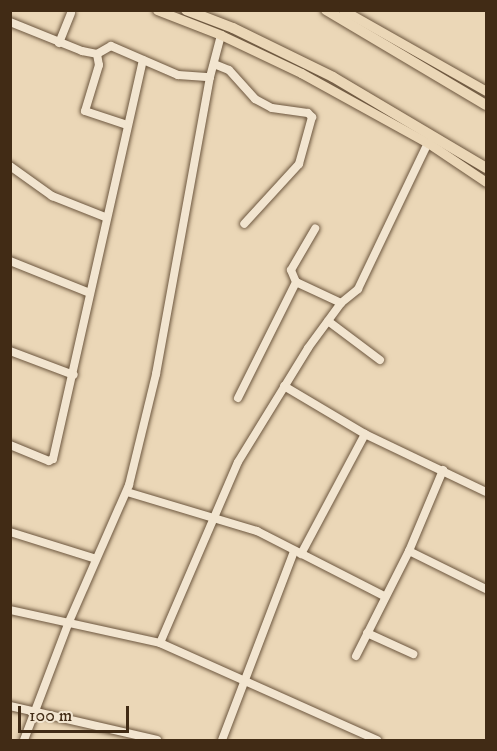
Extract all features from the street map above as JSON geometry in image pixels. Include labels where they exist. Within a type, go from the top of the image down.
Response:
[{"type":"highway","points":[[186,10],[233,28],[333,77],[486,168]]},
{"type":"highway","points":[[326,10],[486,105]]},
{"type":"main road","points":[[157,10],[221,35],[301,73],[428,143],[486,182]]},
{"type":"main road","points":[[344,10],[486,91]]},
{"type":"street","points":[[59,43],[71,13]]},
{"type":"street","points":[[10,22],[59,43],[97,54],[111,46],[188,77],[210,76]]},
{"type":"street","points":[[24,741],[68,624],[127,492],[173,288],[210,76],[221,35]]},
{"type":"street","points":[[97,54],[99,65],[86,111],[126,125]]},
{"type":"street","points":[[10,445],[52,461],[74,375],[105,217],[143,60]]},
{"type":"street","points":[[214,64],[229,70],[255,99],[272,108],[308,112],[312,117],[298,164],[244,224]]},
{"type":"street","points":[[160,643],[216,519],[238,462],[284,386],[328,321],[341,303],[358,289],[428,143]]},
{"type":"street","points":[[10,166],[52,196],[105,217]]},
{"type":"street","points":[[315,229],[291,270],[296,282],[341,303]]},
{"type":"street","points":[[10,261],[90,293]]},
{"type":"street","points":[[238,398],[296,282]]},
{"type":"street","points":[[328,321],[380,360]]},
{"type":"street","points":[[10,351],[74,375]]},
{"type":"street","points":[[284,386],[365,434],[486,492]]},
{"type":"street","points":[[222,741],[245,678],[298,553],[365,434]]},
{"type":"street","points":[[356,656],[384,596],[409,552],[443,470]]},
{"type":"street","points":[[127,492],[257,531],[384,596]]},
{"type":"street","points":[[10,532],[96,559]]},
{"type":"street","points":[[409,552],[486,589]]},
{"type":"street","points":[[10,610],[160,643],[245,678],[377,741]]},
{"type":"street","points":[[367,633],[413,654]]},
{"type":"street","points":[[10,706],[157,741]]}]
